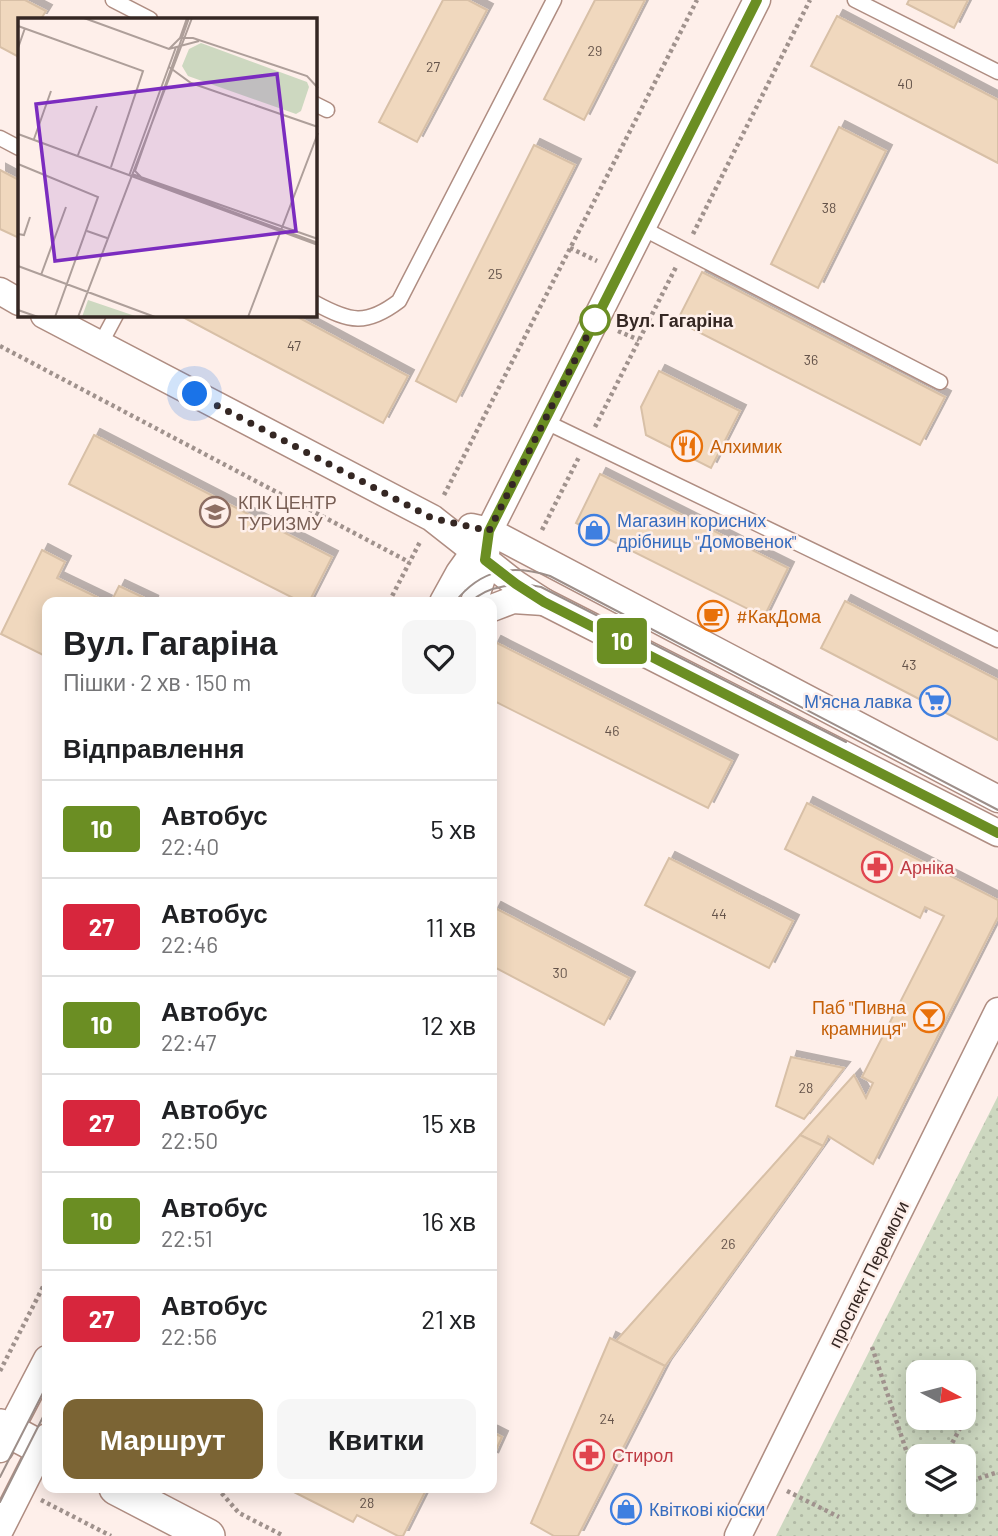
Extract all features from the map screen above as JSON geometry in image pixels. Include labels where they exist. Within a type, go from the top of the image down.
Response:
[{"type":"street","points":[[447,597],[482,548],[757,0]]},
{"type":"street","points":[[0,291],[18,301]]},
{"type":"street","points":[[48,317],[432,518],[482,548],[516,584],[544,602],[998,833]]},
{"type":"street","points":[[482,548],[530,553],[998,799]]},
{"type":"street","points":[[475,597],[482,548]]},
{"type":"street","points":[[497,606],[513,600],[544,602]]},
{"type":"street","name":"проспект Перемоги","points":[[738,1536],[998,1011]]},
{"type":"street","points":[[42,1368],[3,1436],[42,1445]]},
{"type":"street","points":[[0,1530],[42,1451]]},
{"type":"street","points":[[126,1493],[208,1536]]},
{"type":"lane","points":[[113,0],[148,18]]},
{"type":"lane","points":[[317,304],[335,314],[364,319],[384,312],[399,301],[555,0]]},
{"type":"lane","points":[[855,0],[998,72]]},
{"type":"lane","points":[[0,138],[18,147]]},
{"type":"lane","points":[[642,228],[940,382]]},
{"type":"lane","points":[[100,345],[115,317]]},
{"type":"lane","points":[[544,421],[998,640]]},
{"type":"path","points":[[392,597],[697,0]]},
{"type":"path","points":[[530,553],[810,0]]},
{"type":"path","points":[[0,346],[410,562]]},
{"type":"path","points":[[0,1371],[42,1289]]},
{"type":"path","points":[[872,1347],[906,1450]]},
{"type":"path","points":[[976,1479],[998,1472]]},
{"type":"path","points":[[765,1480],[839,1517]]},
{"type":"path","points":[[21,1489],[111,1536]]},
{"type":"path","points":[[221,1493],[239,1513],[284,1536]]},
{"type":"green space","points":[[998,1096],[998,1536],[776,1536]]},
{"type":"building","points":[[0,0],[25,0],[46,11],[42,18],[18,18],[18,56],[0,47]]},
{"type":"building","points":[[443,0],[468,0],[487,10],[417,142],[379,122]]},
{"type":"building","points":[[595,0],[645,0],[584,120],[544,99]]},
{"type":"building","points":[[909,0],[968,0],[954,28],[907,4]]},
{"type":"building","points":[[837,16],[998,100],[998,163],[811,66]]},
{"type":"building","points":[[839,127],[886,151],[818,288],[771,264]]},
{"type":"building","points":[[534,145],[575,165],[456,402],[416,381]]},
{"type":"building","points":[[0,170],[18,179],[18,238],[0,229]]},
{"type":"building","points":[[702,272],[945,397],[920,445],[677,321]]},
{"type":"building","points":[[183,317],[298,317],[408,376],[383,423]]},
{"type":"building","points":[[659,371],[740,411],[711,468],[646,435],[641,407]]},
{"type":"building","points":[[94,435],[332,557],[312,597],[291,597],[69,484]]},
{"type":"building","points":[[600,474],[788,568],[764,617],[576,523]]},
{"type":"building","points":[[42,550],[65,562],[57,578],[97,597],[42,597],[42,654],[1,634]]},
{"type":"building","points":[[119,586],[142,597],[114,597]]},
{"type":"building","points":[[845,601],[998,680],[998,740],[821,648]]},
{"type":"building","points":[[497,643],[732,761],[708,808],[497,702]]},
{"type":"building","points":[[807,803],[998,900],[998,917],[873,1164],[828,1136],[823,1146],[800,1135],[854,1075],[866,1098],[873,1083],[862,1077],[944,916],[925,907],[920,918],[785,849]]},
{"type":"building","points":[[669,858],[793,921],[769,968],[645,905]]},
{"type":"building","points":[[497,909],[629,978],[604,1025],[497,969]]},
{"type":"building","points":[[791,1057],[844,1068],[804,1119],[776,1106]]},
{"type":"building","points":[[800,1135],[823,1146],[665,1366],[616,1341]]},
{"type":"building","points":[[610,1338],[665,1366],[578,1536],[554,1536],[531,1523]]},
{"type":"building","points":[[497,1434],[502,1437],[497,1448]]},
{"type":"building","points":[[296,1493],[424,1493],[403,1536],[357,1515],[353,1522]]},
{"type":"tram line","points":[[460,597],[475,582],[498,572],[522,570],[550,576],[998,810]]},
{"type":"tram line","points":[[477,597],[504,586],[541,587],[846,742]]},
{"type":"tram line","points":[[0,1477],[42,1395]]},
{"type":"tram line","points":[[0,1502],[42,1419]]},
{"type":"bus line","name":"10","points":[[757,0],[489,531],[485,560],[544,602],[998,833]]},
{"type":"place","name":"Вул. Гагаріна","points":[[595,320]]},
{"type":"place","name":"Алхимик","points":[[687,446]]},
{"type":"place","name":"КПК ЦЕНТР ТУРИЗМУ","points":[[215,512]]},
{"type":"place","name":"Магазин корисних дрібниць \"Домовенок\"","points":[[594,530]]},
{"type":"place","name":"#КакДома","points":[[713,616]]},
{"type":"place","name":"М'ясна лавка","points":[[935,701]]},
{"type":"place","name":"Арніка","points":[[877,867]]},
{"type":"place","name":"Паб \"Пивна крамниця\"","points":[[929,1017]]},
{"type":"place","name":"Стирол","points":[[589,1455]]},
{"type":"place","name":"Квіткові кіоски","points":[[626,1509]]},
{"type":"route","points":[[195,394],[432,518],[489,531],[595,320]]}]
